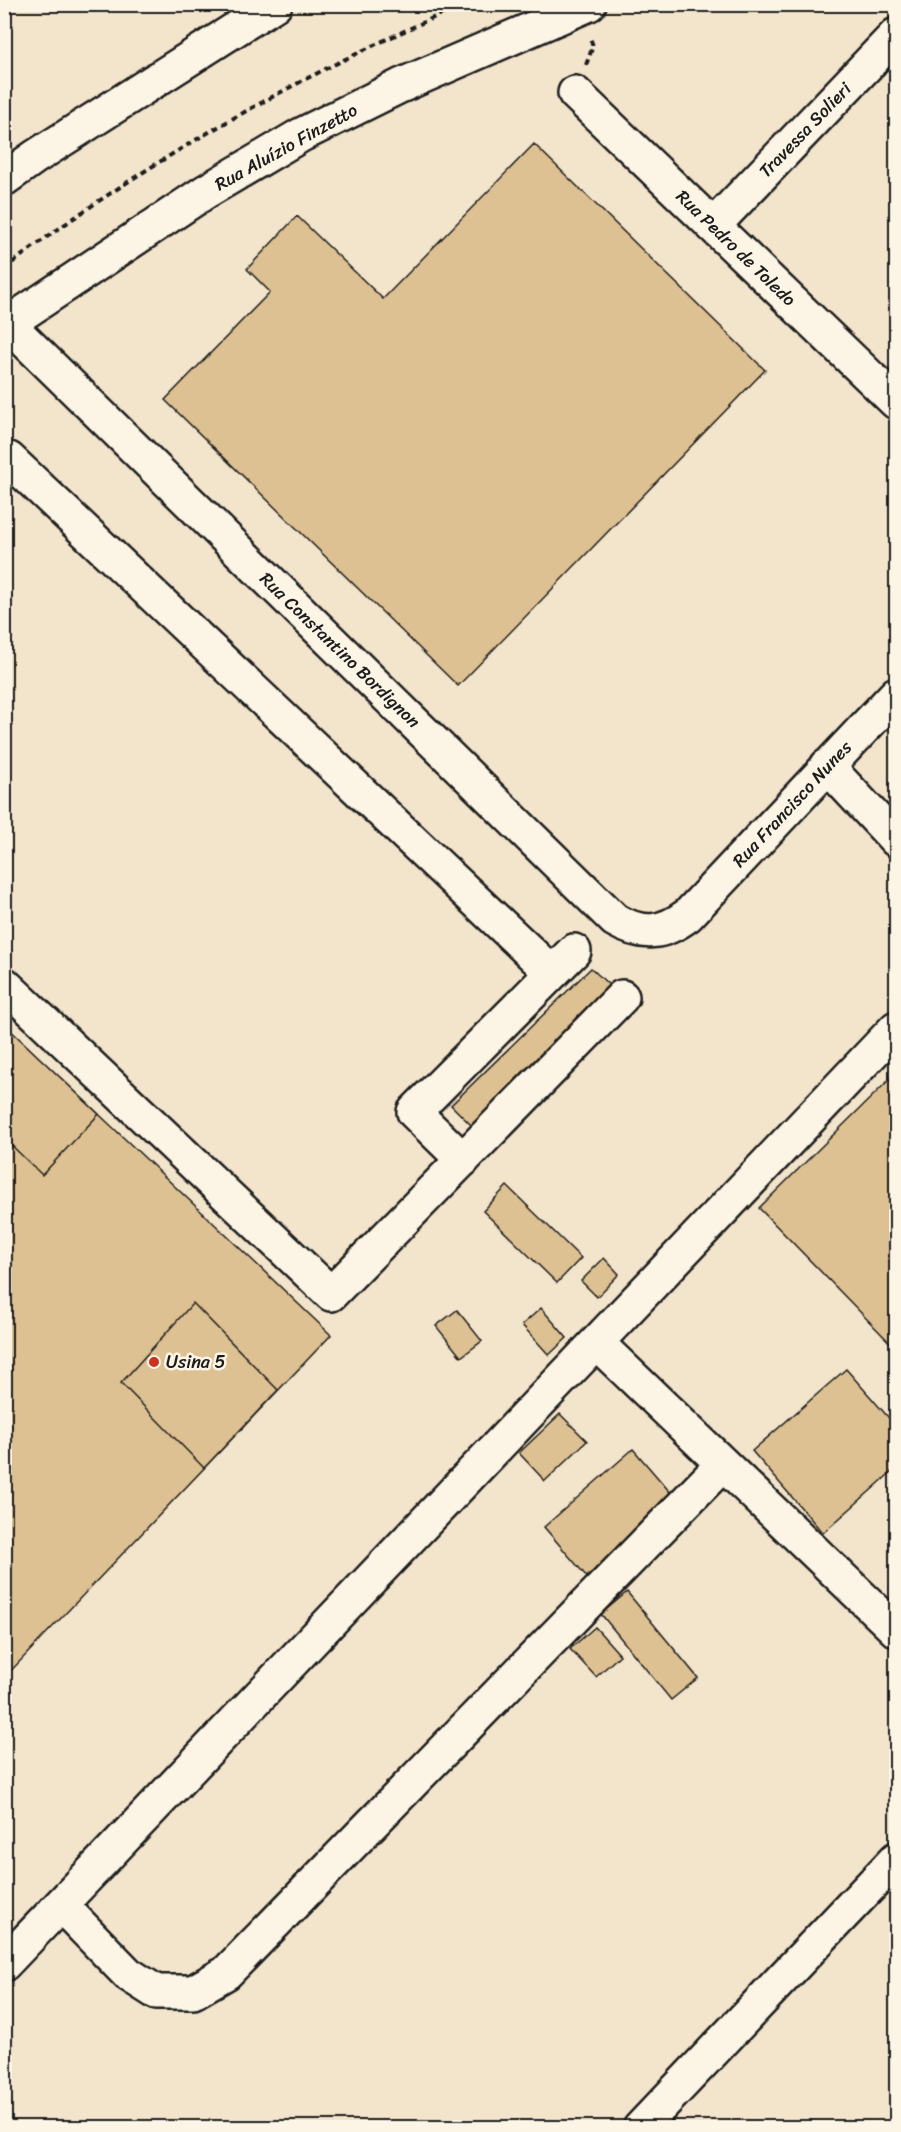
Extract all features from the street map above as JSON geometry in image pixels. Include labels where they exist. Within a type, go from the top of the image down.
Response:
[{"type":"street","points":[[4,179],[45,150],[275,4]]},
{"type":"street","name":"Rua Aluízio Finzetto","points":[[6,325],[205,192],[301,135],[400,86],[589,4]]},
{"type":"street","name":"Travessa Solieri","points":[[713,226],[897,35]]},
{"type":"street","name":"Rua Pedro de Toledo","points":[[575,93],[897,402]]},
{"type":"street","name":"Rua Constantino Bordignon","points":[[6,325],[615,920],[638,930],[650,931],[664,929],[688,915]]},
{"type":"street","points":[[4,463],[9,459],[563,962],[414,1112],[463,1160]]},
{"type":"street","name":"Rua Francisco Nunes","points":[[688,915],[897,694]]},
{"type":"street","points":[[827,766],[897,840]]},
{"type":"street","points":[[4,984],[331,1294],[622,997]]},
{"type":"street","points":[[4,1964],[897,1029]]},
{"type":"street","points":[[597,1343],[897,1630]]},
{"type":"street","points":[[61,1905],[128,1974],[156,1992],[193,1992],[226,1973],[723,1464]]},
{"type":"street","points":[[640,2127],[897,1859]]},
{"type":"path","points":[[4,269],[161,160],[300,81],[465,4]]},
{"type":"building","points":[[534,144],[765,370],[458,686],[165,400],[270,292],[247,269],[297,216],[383,299]]},
{"type":"building","points":[[591,968],[610,986],[472,1126],[451,1105]]},
{"type":"building","points":[[4,1024],[99,1114],[42,1175],[4,1138]]},
{"type":"building","name":"Usina 5","points":[[4,1024],[331,1335],[4,1678]]},
{"type":"building","points":[[896,1073],[896,1349],[759,1208]]},
{"type":"building","points":[[507,1186],[581,1258],[557,1283],[483,1211]]},
{"type":"building","points":[[604,1258],[619,1274],[597,1297],[581,1281]]},
{"type":"building","points":[[193,1303],[278,1390],[204,1468],[121,1383]]},
{"type":"building","points":[[541,1308],[567,1338],[549,1355],[522,1325]]},
{"type":"building","points":[[457,1310],[482,1341],[461,1357],[436,1326]]},
{"type":"building","points":[[846,1369],[896,1426],[896,1468],[823,1533],[752,1451]]},
{"type":"building","points":[[560,1414],[587,1441],[545,1481],[519,1453]]},
{"type":"building","points":[[633,1449],[676,1499],[587,1577],[544,1527]]},
{"type":"building","points":[[627,1592],[698,1678],[671,1700],[601,1614]]},
{"type":"building","points":[[595,1627],[620,1655],[596,1677],[570,1649]]},
{"type":"place","name":"Usina 5","points":[[154,1362]]}]
